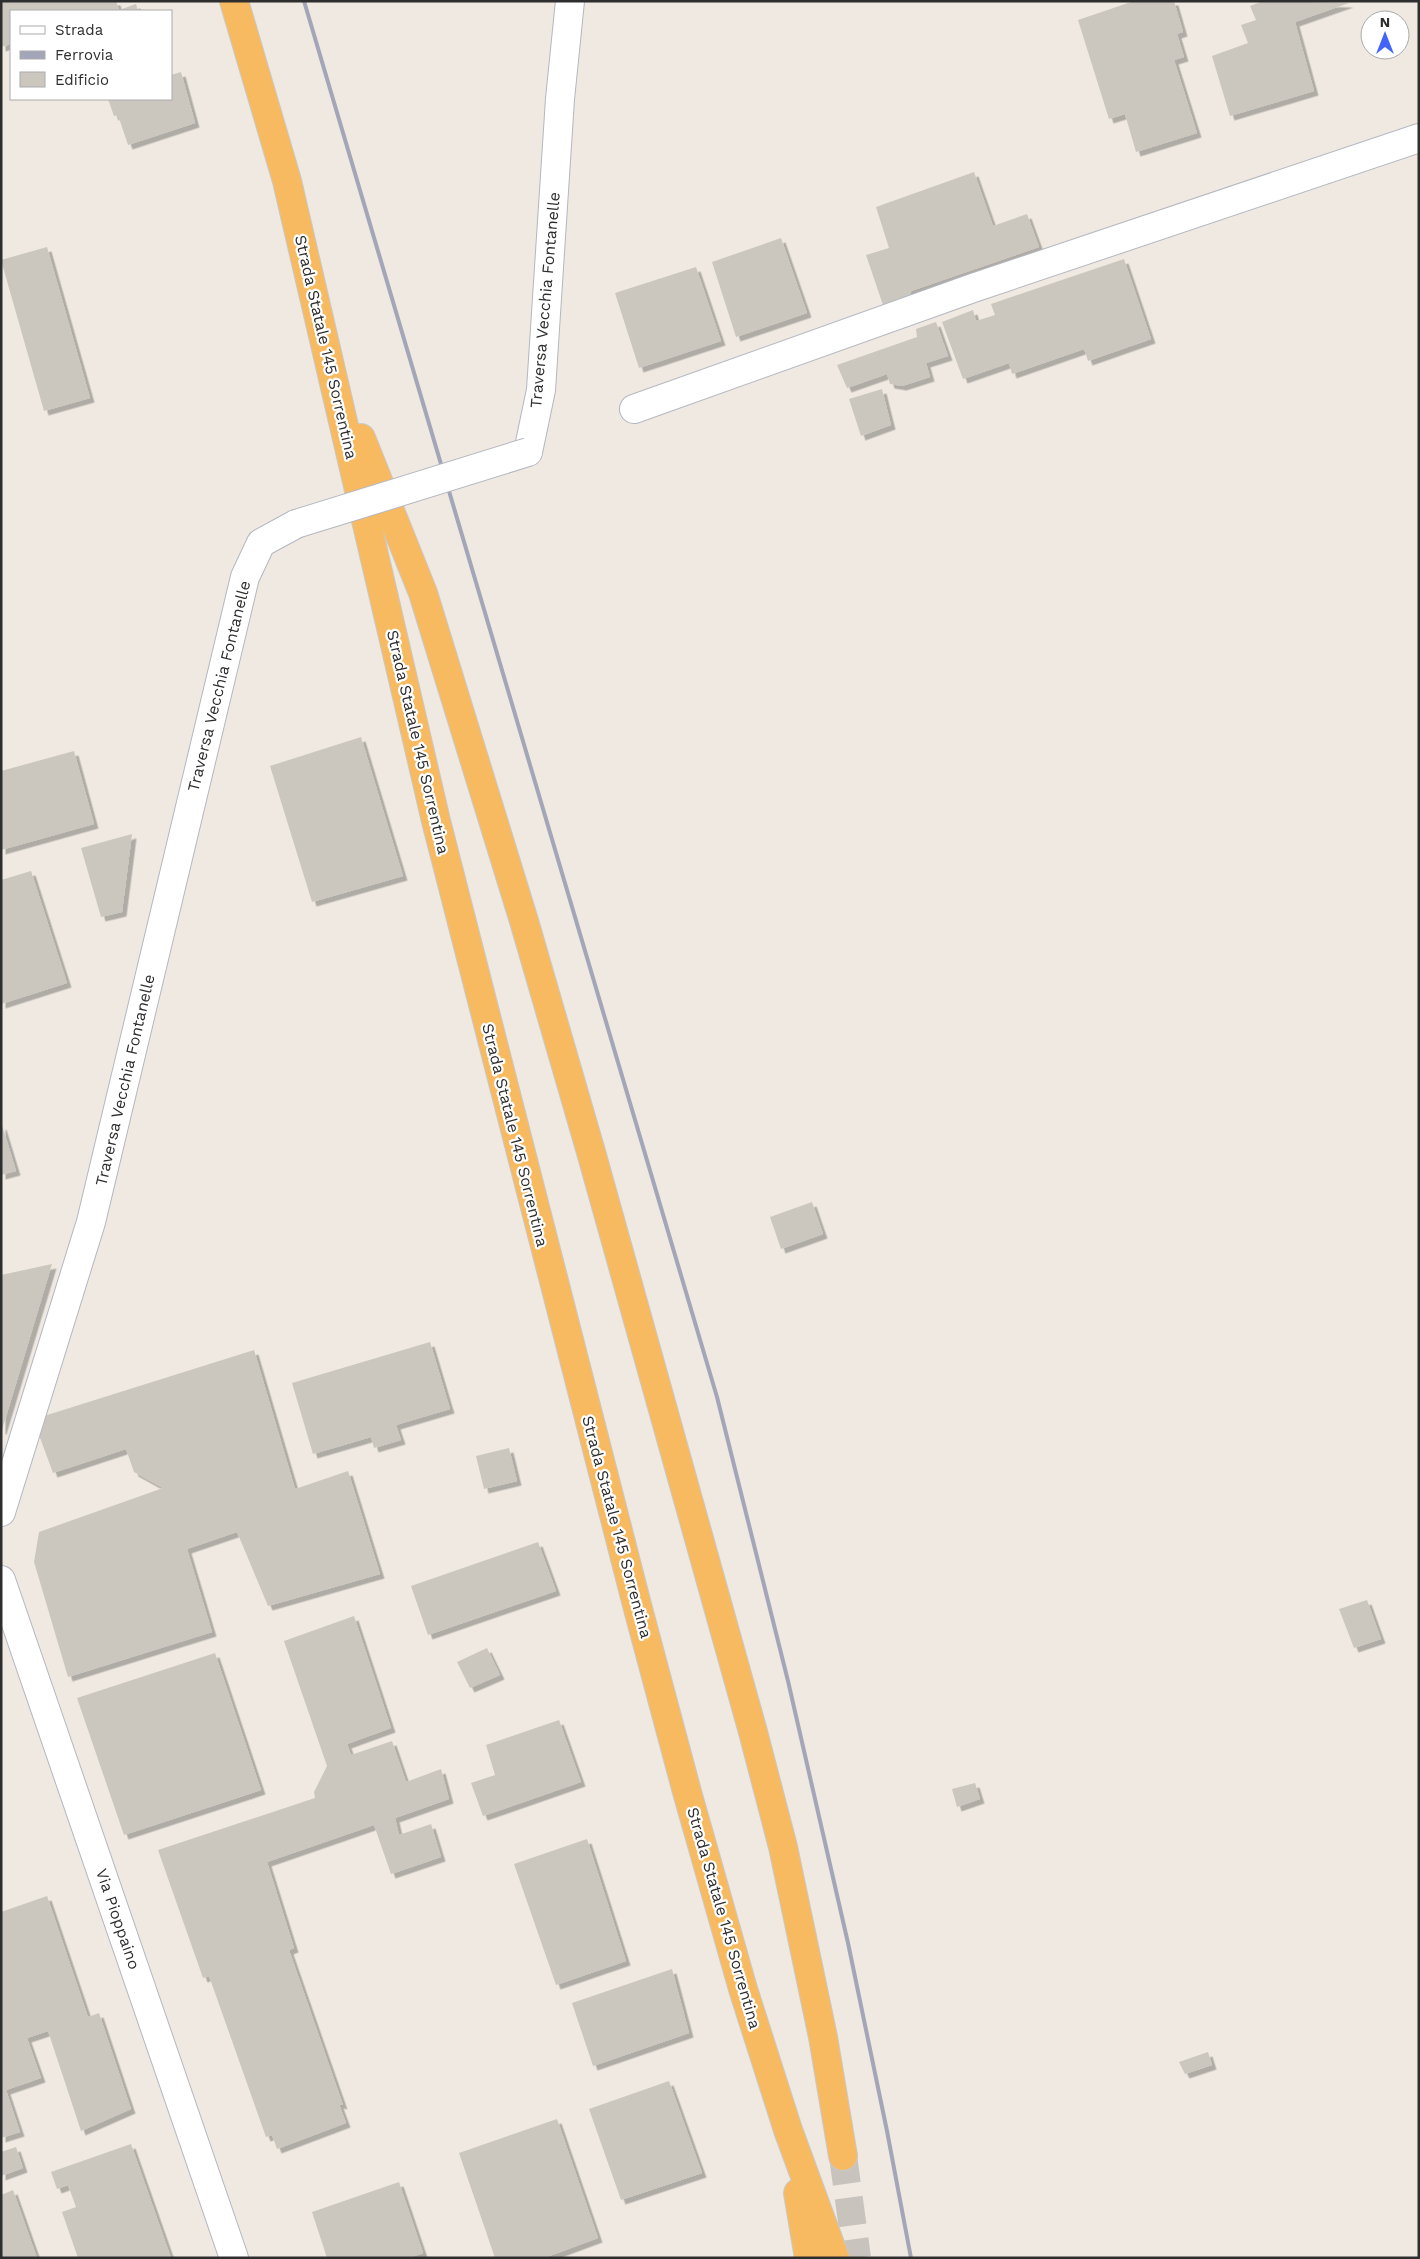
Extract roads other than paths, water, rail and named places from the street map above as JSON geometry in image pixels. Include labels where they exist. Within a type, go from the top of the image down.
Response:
[{"type":"highway","name":"Strada Statale 145 Sorrentina","points":[[234,1],[286,181],[436,821],[544,1251],[684,1783],[744,1989],[788,2130],[835,2258]]},
{"type":"highway","points":[[328,355],[423,593],[524,921],[591,1152],[753,1732],[783,1848],[821,2028],[843,2156]]},
{"type":"highway","points":[[788,2130],[808,2258]]},
{"type":"street","name":"Traversa Vecchia Fontanelle","points":[[1,1512],[91,1222],[245,577],[261,543],[296,524],[528,452],[541,390],[560,99],[570,1]]},
{"type":"street","points":[[634,409],[973,288],[1419,138]]},
{"type":"street","name":"Via Pioppaino","points":[[1,1580],[234,2258]]},
{"type":"tunnel","points":[[843,2156],[857,2258]]},
{"type":"railway","points":[[304,1],[717,1397],[788,1681],[848,1943],[911,2258]]}]
